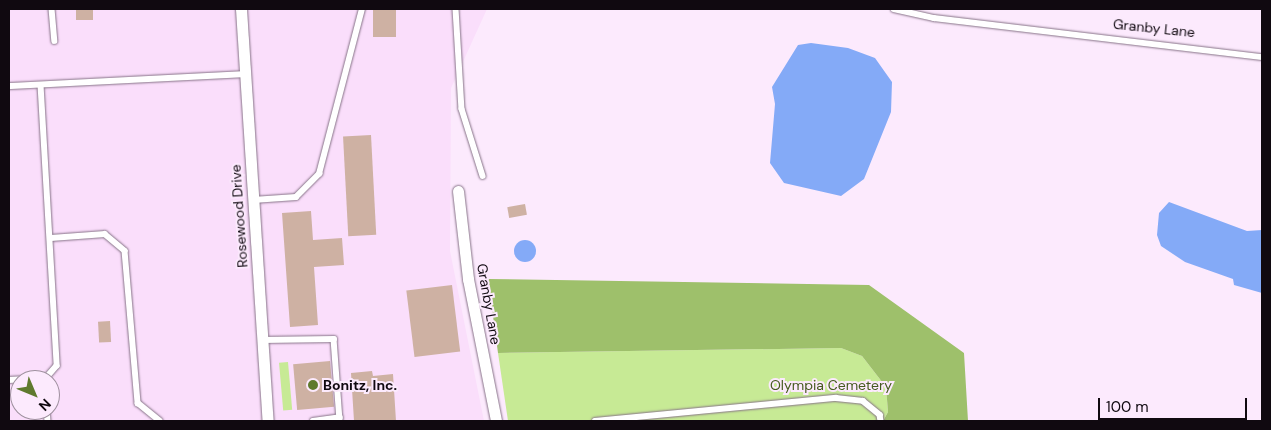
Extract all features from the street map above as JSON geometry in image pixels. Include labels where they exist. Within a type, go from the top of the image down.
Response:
[{"type":"street","name":"Rosewood Drive","points":[[241,9],[268,421]]},
{"type":"street","name":"Granby Lane","points":[[458,191],[468,279],[496,421]]},
{"type":"lane","points":[[52,9],[55,42]]},
{"type":"lane","points":[[253,200],[296,197],[318,174],[362,9]]},
{"type":"lane","points":[[456,9],[462,109],[483,176]]},
{"type":"lane","name":"Granby Lane","points":[[894,9],[934,18],[1262,56]]},
{"type":"lane","points":[[9,86],[244,74]]},
{"type":"lane","points":[[41,85],[57,366],[53,370]]},
{"type":"lane","points":[[51,238],[105,234],[125,251],[138,403],[160,421]]},
{"type":"lane","points":[[262,340],[334,339],[340,419],[313,421]]},
{"type":"lane","points":[[595,421],[836,398],[863,401],[881,421]]},
{"type":"shaded area","points":[[9,9],[487,9],[451,88],[450,251],[484,421],[9,421]]},
{"type":"green space","points":[[488,279],[869,285],[964,353],[968,421],[883,421],[888,412],[886,387],[862,356],[841,348],[498,353]]},
{"type":"green space","name":"Olympia Cemetery","points":[[841,348],[862,356],[886,387],[888,412],[883,421],[508,421],[498,353]]},
{"type":"green space","points":[[288,362],[292,410],[283,411],[279,363]]},
{"type":"water","points":[[811,43],[848,48],[875,58],[892,82],[891,112],[864,179],[841,196],[784,183],[770,163],[775,104],[772,87],[798,45]]},
{"type":"water","points":[[1169,202],[1247,231],[1262,230],[1262,293],[1234,285],[1233,279],[1185,262],[1161,246],[1157,235],[1159,213]]},
{"type":"water","points":[[525,240],[533,243],[536,251],[533,259],[525,262],[517,259],[514,251],[517,243]]},
{"type":"building","points":[[76,9],[93,9],[93,20],[76,20]]},
{"type":"building","points":[[373,9],[396,9],[396,37],[373,37]]},
{"type":"building","points":[[371,135],[376,235],[348,236],[343,136]]},
{"type":"building","points":[[525,204],[527,215],[509,218],[507,207]]},
{"type":"building","points":[[311,211],[313,240],[342,238],[344,265],[314,267],[318,325],[290,327],[282,213]]},
{"type":"building","points":[[452,285],[460,352],[415,357],[406,291]]},
{"type":"building","points":[[110,321],[111,342],[99,343],[98,322]]},
{"type":"building","name":"Bonitz, Inc.","points":[[330,361],[334,407],[297,410],[293,364]]},
{"type":"building","points":[[372,371],[373,376],[393,374],[396,421],[354,421],[351,373]]},
{"type":"place","name":"Bonitz, Inc.","points":[[313,385]]}]
